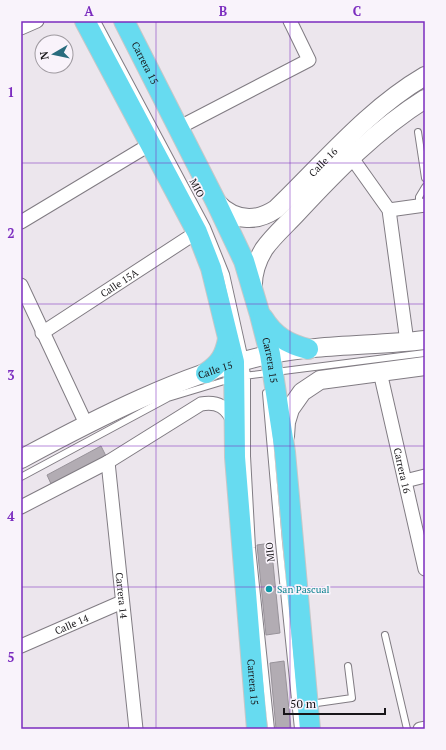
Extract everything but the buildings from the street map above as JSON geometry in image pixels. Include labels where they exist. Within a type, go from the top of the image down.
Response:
[{"type":"main road","name":"Carrera 15","points":[[85,21],[149,145],[197,232],[211,268],[228,339],[258,367],[284,444],[310,729]]},
{"type":"main road","name":"Carrera 15","points":[[124,21],[216,202],[244,261],[249,289],[260,315],[258,367],[236,428],[235,457],[257,729]]},
{"type":"main road","points":[[260,315],[268,327],[280,338],[293,345],[308,349]]},
{"type":"main road","points":[[206,373],[213,368],[224,355],[228,339]]},
{"type":"street","points":[[21,28],[36,21]]},
{"type":"street","points":[[178,128],[309,60],[290,21]]},
{"type":"street","name":"Calle 16","points":[[216,202],[222,209],[239,218],[258,218],[276,210],[352,133],[372,115],[401,90],[425,76]]},
{"type":"street","name":"Calle 16","points":[[249,289],[256,265],[264,249],[322,186],[383,131],[425,99]]},
{"type":"street","points":[[21,222],[149,145]]},
{"type":"street","points":[[352,158],[389,210],[406,342]]},
{"type":"street","points":[[389,210],[422,205]]},
{"type":"street","name":"Calle 15A","points":[[42,333],[197,232]]},
{"type":"street","points":[[21,285],[42,333],[87,426]]},
{"type":"street","name":"Calle 15","points":[[21,459],[175,384],[206,373],[258,367],[308,349],[425,340]]},
{"type":"street","points":[[284,444],[286,422],[290,409],[298,398],[320,380],[425,366]]},
{"type":"street","name":"Carrera 16","points":[[380,372],[425,569]]},
{"type":"street","points":[[21,507],[108,462],[201,404],[216,403],[223,407],[229,413],[236,428]]},
{"type":"street","name":"Carrera 14","points":[[108,462],[136,729]]},
{"type":"street","points":[[405,481],[425,476]]},
{"type":"street","name":"Calle 14","points":[[21,646],[122,602]]},
{"type":"street","points":[[420,729],[425,728]]},
{"type":"lane","name":"MIO","points":[[97,21],[207,227],[226,274],[258,367],[279,542],[298,729]]},
{"type":"lane","points":[[418,132],[425,178]]},
{"type":"lane","points":[[306,193],[367,133]]},
{"type":"lane","name":"MIO","points":[[198,182],[244,261]]},
{"type":"lane","points":[[422,205],[419,197],[425,187]]},
{"type":"lane","points":[[260,243],[275,226]]},
{"type":"lane","points":[[21,477],[168,398],[258,367],[425,353]]},
{"type":"lane","name":"MIO","points":[[258,367],[247,456],[252,548],[272,729]]},
{"type":"lane","points":[[386,635],[407,729]]},
{"type":"lane","points":[[307,704],[352,698],[348,666]]},
{"type":"place","name":"San Pascual","points":[[269,589]]}]
